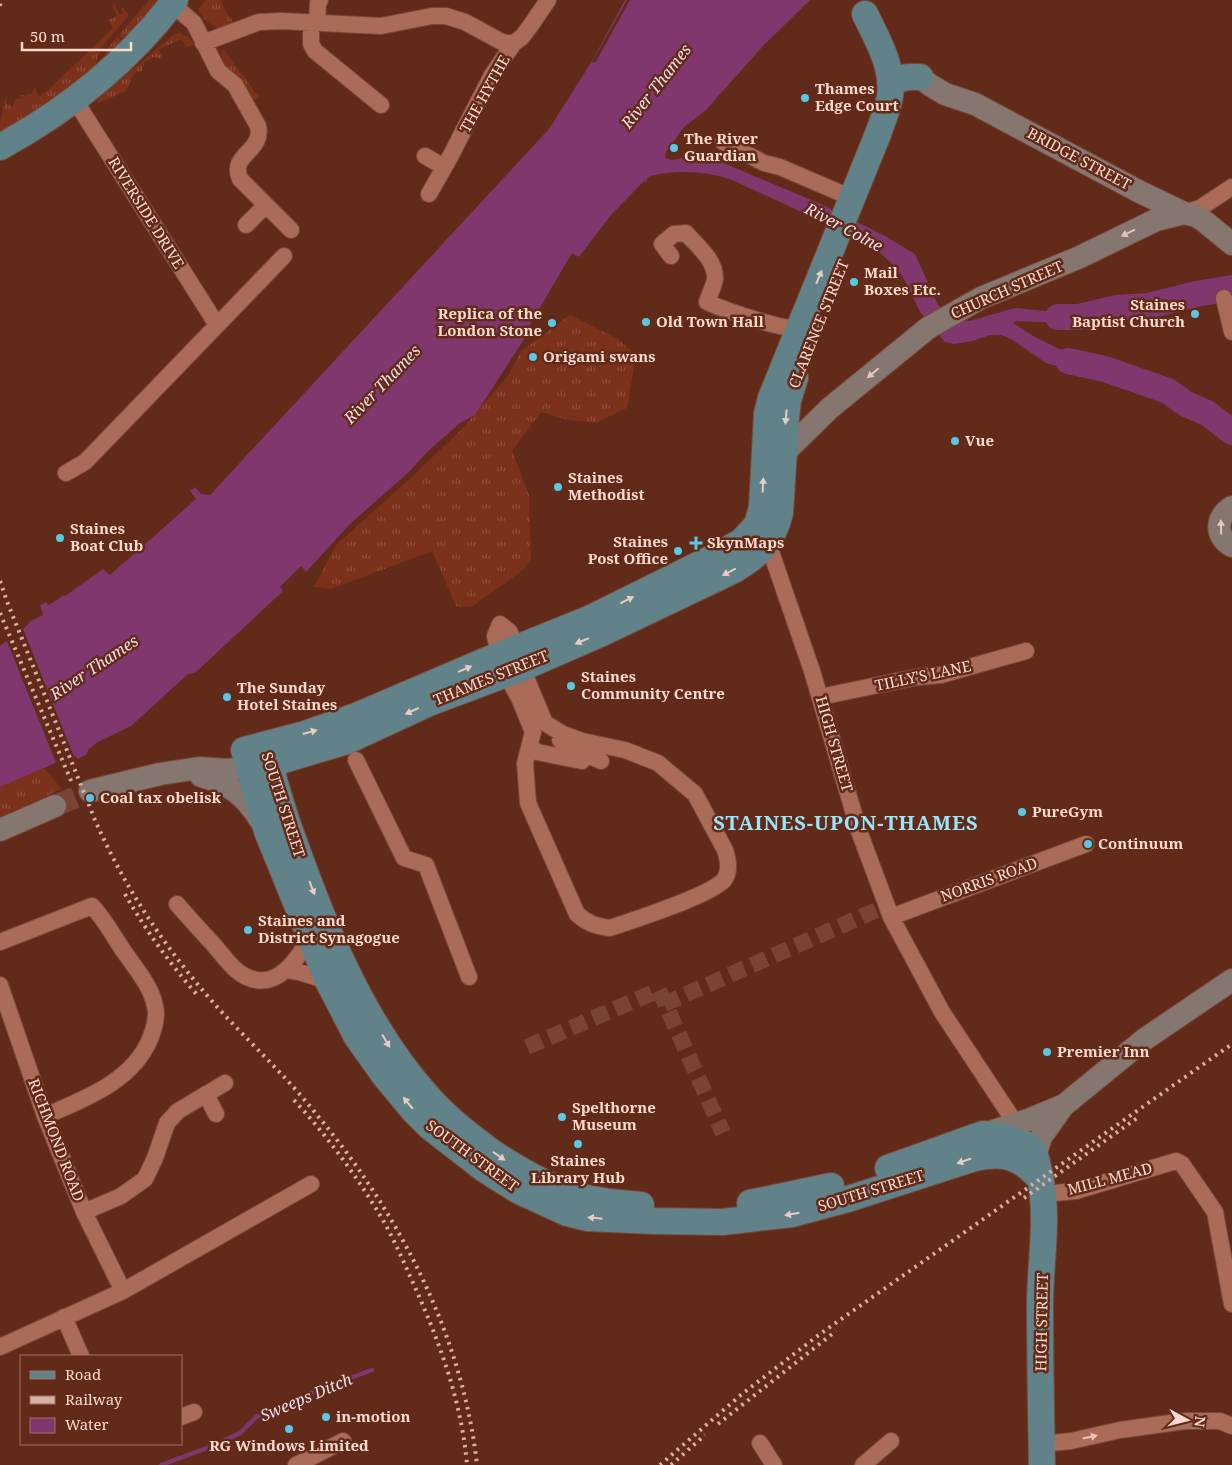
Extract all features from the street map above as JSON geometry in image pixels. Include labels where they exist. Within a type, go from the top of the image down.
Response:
[{"type":"main road","points":[[0,147],[18,138],[76,99],[133,48],[173,2]]},
{"type":"main road","name":"CLARENCE STREET","points":[[775,445],[767,414],[771,398],[808,325],[844,238],[890,95],[906,78],[884,54],[858,7]]},
{"type":"main road","name":"BRIDGE STREET","points":[[906,78],[943,80],[975,104],[1140,192],[1196,216],[1232,244]]},
{"type":"main road","name":"CHURCH STREET","points":[[775,445],[830,408],[928,328],[950,315],[981,298],[1080,257],[1156,220],[1184,212]]},
{"type":"main road","points":[[760,536],[760,519],[775,445]]},
{"type":"main road","points":[[1232,507],[1224,513],[1219,524],[1222,537],[1232,546]]},
{"type":"main road","name":"THAMES STREET","points":[[90,791],[117,783],[190,769],[224,755],[256,757],[346,741],[429,703],[741,542],[760,536]]},
{"type":"main road","name":"SOUTH STREET","points":[[256,757],[268,830],[328,981],[357,1037],[384,1075],[430,1127],[484,1169],[519,1191],[567,1212],[587,1218],[723,1222],[792,1214],[848,1200],[975,1158],[994,1154],[1027,1153]]},
{"type":"main road","name":"SOUTH STREET","points":[[256,757],[287,823],[346,972],[392,1051],[437,1107],[475,1140],[527,1175],[568,1193],[614,1203],[670,1208],[726,1206],[764,1201],[840,1184],[983,1134],[999,1136],[1027,1153]]},
{"type":"main road","points":[[190,769],[228,785],[247,801],[268,830]]},
{"type":"main road","points":[[0,830],[55,806]]},
{"type":"main road","points":[[1027,1153],[1063,1106],[1140,1043],[1232,980]]},
{"type":"main road","points":[[1027,1153],[1063,1106]]},
{"type":"main road","name":"HIGH STREET","points":[[1027,1153],[1045,1234],[1040,1303],[1042,1455]]},
{"type":"street","points":[[320,0],[311,44],[315,51],[381,105]]},
{"type":"street","name":"THE HYTHE","points":[[429,194],[492,75],[514,43],[526,31],[548,0]]},
{"type":"street","points":[[173,2],[194,23],[218,71],[229,79],[240,92],[258,126],[260,133],[258,140],[240,160],[237,172],[240,179],[291,230]]},
{"type":"street","points":[[203,43],[259,22],[314,22],[381,26],[432,16],[446,16],[465,22],[505,43],[514,43]]},
{"type":"street","name":"RIVERSIDE DRIVE","points":[[76,99],[82,114],[217,325]]},
{"type":"street","points":[[723,142],[764,163],[780,167],[854,207]]},
{"type":"street","points":[[425,156],[444,167]]},
{"type":"street","name":"CHURCH STREET","points":[[1184,212],[1200,208],[1232,187]]},
{"type":"street","points":[[246,225],[266,205]]},
{"type":"street","points":[[670,256],[662,244],[668,238],[680,232],[686,233],[709,259],[715,278],[707,302],[753,319],[808,325]]},
{"type":"street","points":[[66,473],[85,462],[284,256]]},
{"type":"street","points":[[1224,298],[1232,328]]},
{"type":"street","name":"HIGH STREET","points":[[760,536],[820,697],[859,831],[891,916],[942,1012],[1000,1097],[1027,1153]]},
{"type":"street","name":"TILLY'S LANE","points":[[820,697],[917,677],[941,674],[1026,651]]},
{"type":"street","points":[[511,661],[520,700],[536,733],[525,763],[528,803],[577,914],[594,926],[610,928],[707,892],[724,879],[728,859],[725,850],[695,794],[658,763],[625,750],[582,741],[563,734],[536,733]]},
{"type":"street","points":[[356,760],[404,858],[426,865],[469,977]]},
{"type":"street","name":"NORRIS ROAD","points":[[891,916],[1086,844]]},
{"type":"street","points":[[177,904],[236,970],[261,980],[272,979],[287,970],[301,954],[310,936]]},
{"type":"street","points":[[0,942],[93,906],[147,986],[156,1008],[156,1021],[147,1046],[126,1073],[79,1102],[45,1116]]},
{"type":"street","points":[[287,970],[328,981]]},
{"type":"street","name":"RICHMOND ROAD","points":[[0,985],[45,1116],[84,1212],[123,1291]]},
{"type":"street","points":[[84,1212],[121,1196],[145,1179],[155,1158],[167,1123],[178,1111],[225,1083]]},
{"type":"street","points":[[206,1094],[216,1114]]},
{"type":"street","name":"MILL MEAD","points":[[1027,1153],[1076,1191],[1176,1161],[1182,1164],[1215,1212],[1232,1304]]},
{"type":"street","points":[[0,1347],[123,1291],[311,1184]]},
{"type":"street","points":[[64,1317],[81,1355]]},
{"type":"street","points":[[1042,1455],[1071,1441],[1120,1430],[1185,1421],[1220,1421],[1232,1426]]},
{"type":"street","points":[[296,1465],[343,1441]]},
{"type":"street","points":[[863,1465],[891,1441]]},
{"type":"street","points":[[760,1442],[774,1465]]},
{"type":"green space","points":[[149,0],[158,0],[124,39],[119,35]]},
{"type":"green space","points":[[206,0],[221,0],[226,13],[233,21],[229,28],[219,28],[203,18],[198,9]]},
{"type":"green space","points":[[114,4],[120,15],[123,13],[121,9],[123,8],[129,15],[101,48],[94,69],[0,138],[0,123],[6,96],[6,104],[13,106],[16,99],[20,99],[21,95],[32,94],[34,86],[39,96],[47,91],[113,28],[108,20],[117,16],[112,5]]},
{"type":"green space","points":[[179,33],[188,37],[195,45],[186,47],[182,39],[159,49],[162,59],[154,57],[144,62],[142,71],[133,76],[126,91],[97,104],[98,99],[173,35]]},
{"type":"green space","points":[[117,37],[123,41],[98,69],[107,49]]},
{"type":"green space","points":[[223,49],[259,97],[253,101],[248,90],[221,63],[223,60],[221,54]]},
{"type":"green space","points":[[570,315],[618,339],[636,355],[627,408],[596,423],[569,420],[541,412],[512,451],[529,495],[531,559],[523,570],[471,607],[456,606],[432,551],[331,589],[314,587],[336,545],[460,431],[508,376],[521,351]]},
{"type":"green space","points":[[44,768],[62,789],[0,817],[0,787]]},
{"type":"water","name":"River Thames","points":[[625,0],[810,0],[763,46],[705,111],[684,127],[666,152],[665,158],[673,160],[691,156],[721,162],[823,205],[885,236],[915,254],[938,305],[959,321],[969,321],[1015,308],[1065,313],[1080,312],[1092,308],[1098,319],[1062,323],[1017,321],[1013,323],[1035,337],[1072,355],[1101,362],[1101,378],[1046,363],[1011,339],[1001,335],[990,335],[954,344],[945,342],[920,312],[903,277],[869,243],[732,180],[690,172],[657,174],[648,177],[646,182],[644,181],[611,215],[579,257],[572,253],[528,328],[530,330],[475,415],[460,423],[426,453],[410,471],[350,524],[306,572],[301,566],[280,587],[283,591],[195,673],[188,674],[131,726],[96,743],[88,750],[87,754],[78,759],[74,755],[0,787],[0,646],[29,624],[29,622],[43,615],[40,605],[46,602],[49,605],[65,596],[103,569],[110,575],[196,499],[190,491],[195,487],[201,494],[210,495],[549,129],[592,61]]},
{"type":"pier","points":[[627,0],[630,0],[595,63],[592,62]]},
{"type":"pier","points":[[22,626],[75,759],[73,758],[57,765],[6,639]]},
{"type":"waterway","points":[[1058,317],[1079,317],[1117,308],[1148,306],[1196,294],[1232,288]]},
{"type":"waterway","name":"River Colne","points":[[1068,361],[1105,369],[1168,391],[1186,404],[1207,413],[1232,432]]},
{"type":"waterway","name":"Sweeps Ditch","points":[[161,1465],[215,1445],[240,1433],[256,1417],[328,1386],[372,1370]]},
{"type":"tunnel","points":[[55,806],[90,791]]},
{"type":"tunnel","points":[[664,1004],[888,905]]},
{"type":"tunnel","points":[[527,1047],[659,990],[723,1133]]},
{"type":"railway","points":[[0,6],[1,0]]},
{"type":"railway","points":[[0,581],[95,820],[134,895],[165,942],[200,987],[294,1087],[347,1153],[375,1193],[400,1235],[442,1324],[458,1370],[469,1417],[477,1465]]},
{"type":"railway","points":[[0,613],[72,783]]},
{"type":"railway","points":[[125,894],[159,947],[199,997]]},
{"type":"railway","points":[[660,1465],[742,1394],[820,1334],[1232,1044]]},
{"type":"railway","points":[[294,1100],[354,1174],[384,1222],[398,1249],[443,1356],[461,1421],[467,1465]]},
{"type":"railway","points":[[1024,1198],[1140,1116]]},
{"type":"railway","points":[[718,1424],[836,1331]]},
{"type":"railway","points":[[671,1465],[705,1435]]},
{"type":"place","name":"Thames Edge Court","points":[[805,98]]},
{"type":"place","name":"The River Guardian","points":[[674,148]]},
{"type":"place","name":"Mail Boxes Etc.","points":[[854,282]]},
{"type":"place","name":"Staines Baptist Church","points":[[1195,314]]},
{"type":"place","name":"Old Town Hall","points":[[646,322]]},
{"type":"place","name":"Replica of the London Stone","points":[[552,323]]},
{"type":"place","name":"Origami swans","points":[[533,357]]},
{"type":"place","name":"Vue","points":[[955,441]]},
{"type":"place","name":"Staines Methodist","points":[[558,487]]},
{"type":"place","name":"Staines Boat Club","points":[[60,538]]},
{"type":"place","name":"SkynMaps","points":[[696,543]]},
{"type":"place","name":"Staines Post Office","points":[[678,551]]},
{"type":"place","name":"Staines Community Centre","points":[[571,686]]},
{"type":"place","name":"The Sunday Hotel Staines","points":[[227,697]]},
{"type":"place","name":"Coal tax obelisk","points":[[90,798]]},
{"type":"place","name":"PureGym","points":[[1022,812]]},
{"type":"place","name":"Continuum","points":[[1088,844]]},
{"type":"place","name":"Staines and District Synagogue","points":[[248,930]]},
{"type":"place","name":"Premier Inn","points":[[1047,1052]]},
{"type":"place","name":"Spelthorne Museum","points":[[562,1117]]},
{"type":"place","name":"Staines Library Hub","points":[[578,1144]]},
{"type":"place","name":"in-motion","points":[[326,1417]]},
{"type":"place","name":"RG Windows Limited","points":[[289,1429]]},
{"type":"district","name":"STAINES-UPON-THAMES","points":[[846,823]]}]
